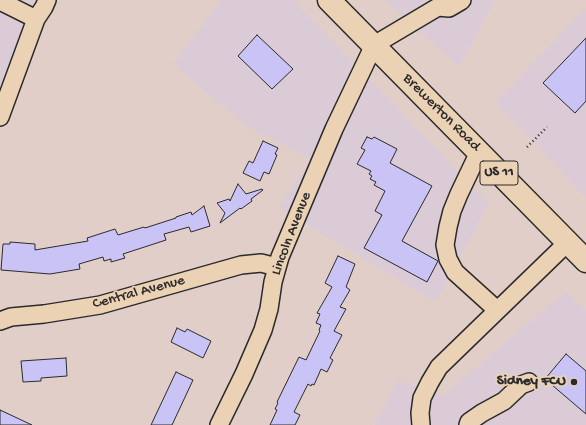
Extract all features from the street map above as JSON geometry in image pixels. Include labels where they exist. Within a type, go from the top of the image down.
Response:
[{"type":"main road","name":"Brewerton Road","points":[[329,0],[586,261]]},
{"type":"street","points":[[0,117],[36,19],[48,0]]},
{"type":"street","points":[[374,45],[438,7],[449,8],[462,0]]},
{"type":"street","points":[[1,3],[36,19]]},
{"type":"street","name":"Lincoln Avenue","points":[[219,425],[244,374],[263,330],[280,257],[331,136],[374,45]]},
{"type":"street","points":[[479,152],[452,211],[445,245],[448,259],[455,272],[497,310]]},
{"type":"street","points":[[421,425],[420,413],[422,398],[439,367],[568,242]]},
{"type":"street","name":"Central Avenue","points":[[0,321],[11,317],[44,314],[100,305],[241,265],[261,263],[277,267]]},
{"type":"street","points":[[468,425],[473,419],[504,401],[521,385],[528,382]]},
{"type":"street","points":[[482,425],[483,419],[492,407]]},
{"type":"path","points":[[527,147],[547,127]]},
{"type":"shaded area","points":[[0,0],[45,0],[0,88]]},
{"type":"shaded area","points":[[221,0],[293,0],[489,203],[436,302],[278,207],[311,159],[247,127],[173,64]]},
{"type":"shaded area","points":[[385,0],[495,0],[459,67]]},
{"type":"shaded area","points":[[586,8],[586,198],[496,102]]},
{"type":"shaded area","points":[[566,291],[586,312],[586,425],[375,425],[397,380],[443,396]]},
{"type":"building","points":[[257,35],[293,69],[272,89],[238,56]]},
{"type":"building","points":[[586,38],[586,101],[575,113],[543,83]]},
{"type":"building","points":[[367,137],[372,139],[374,137],[397,149],[390,163],[432,186],[402,241],[438,261],[427,282],[364,248],[382,215],[375,211],[385,191],[374,185],[376,182],[370,179],[372,176],[369,174],[371,171],[357,164],[365,150],[361,148]]},
{"type":"building","points":[[263,141],[278,148],[275,154],[277,155],[269,174],[264,172],[260,181],[243,173],[249,161],[253,163]]},
{"type":"building","points":[[238,184],[246,194],[262,189],[263,190],[251,199],[252,201],[220,223],[225,213],[217,203],[229,199],[230,201]]},
{"type":"building","points":[[204,206],[210,226],[191,232],[189,227],[164,234],[166,240],[123,254],[125,258],[111,262],[111,259],[104,261],[103,257],[79,264],[80,269],[50,274],[1,270],[3,244],[10,244],[10,242],[35,244],[35,250],[88,241],[87,238],[115,229],[118,235],[144,227],[145,228],[191,212],[192,215]]},
{"type":"building","points":[[338,256],[355,264],[346,287],[350,290],[340,307],[346,309],[334,331],[342,335],[330,358],[333,360],[327,372],[321,369],[314,385],[312,384],[311,386],[308,384],[294,412],[300,415],[295,425],[270,425],[277,410],[275,409],[278,403],[277,402],[299,357],[306,360],[320,331],[321,325],[316,323],[320,314],[317,313],[332,287],[325,283]]},
{"type":"building","points":[[177,328],[185,332],[187,329],[211,341],[203,358],[171,342]]},
{"type":"building","points":[[566,354],[586,371],[586,414],[545,379]]},
{"type":"building","points":[[66,358],[67,376],[41,378],[41,381],[23,382],[21,361]]},
{"type":"building","points":[[176,372],[193,380],[172,425],[151,425]]},
{"type":"building","points":[[0,410],[32,425],[0,425]]},
{"type":"place","name":"Sidney FCU","points":[[574,382]]}]
